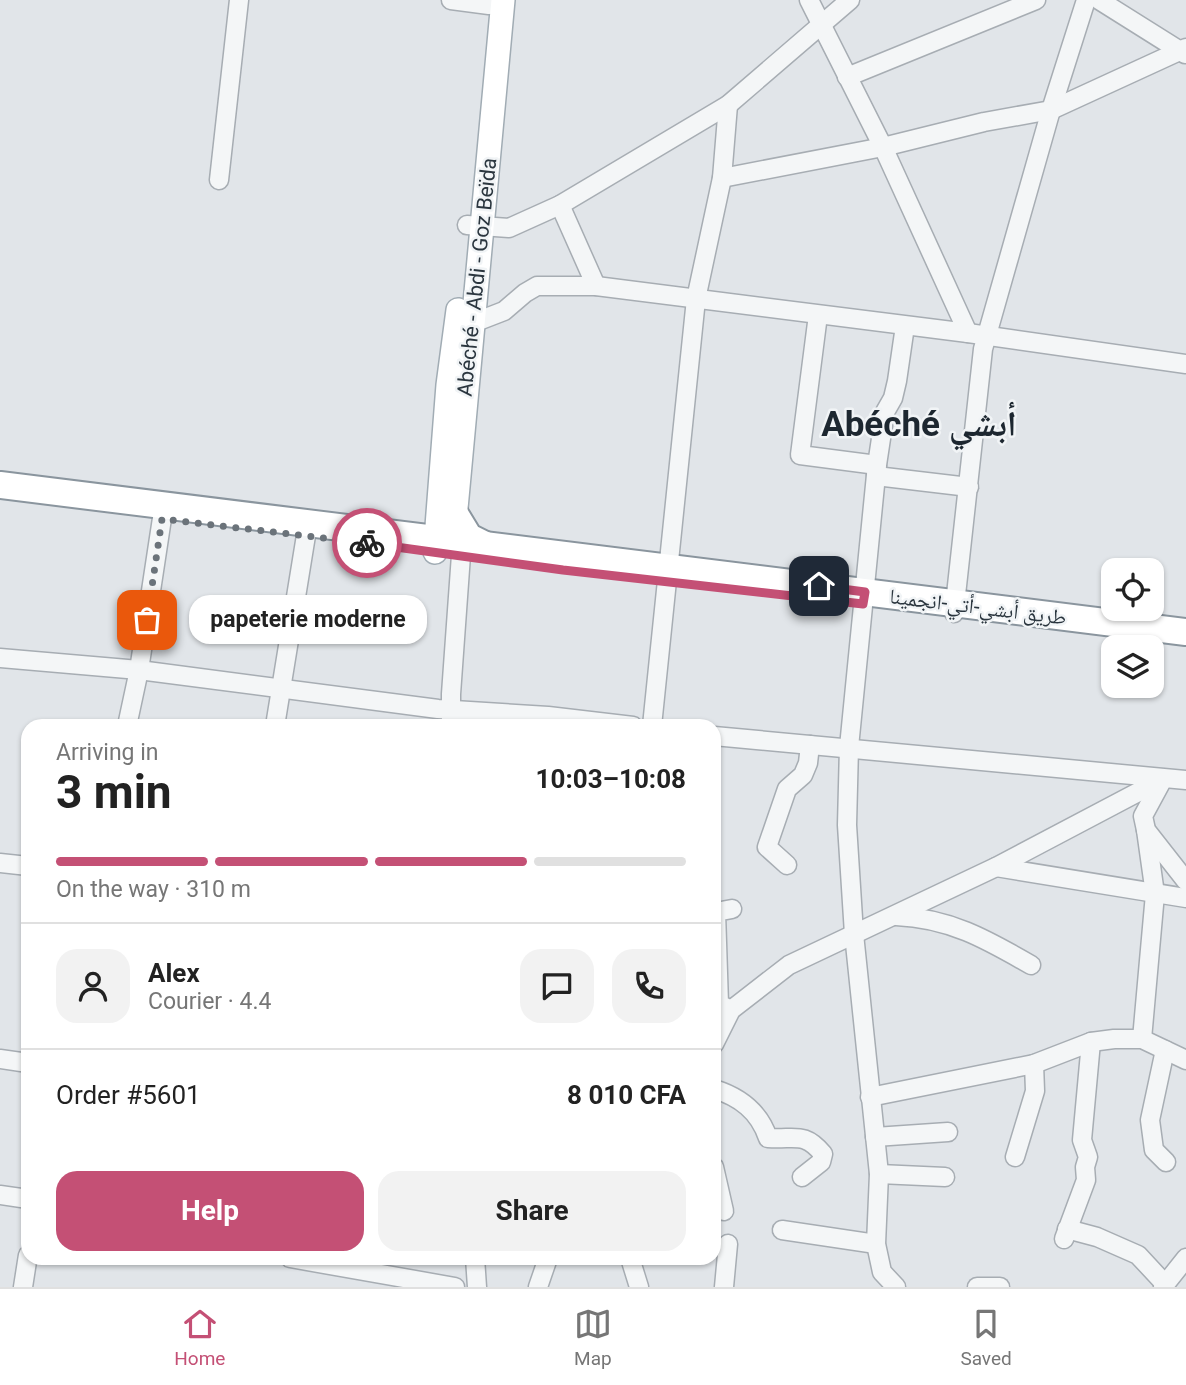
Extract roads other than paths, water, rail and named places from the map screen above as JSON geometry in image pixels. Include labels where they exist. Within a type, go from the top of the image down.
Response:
[{"type":"highway","points":[[0,485],[163,512],[447,549],[563,570],[667,574]]},
{"type":"highway","points":[[0,499],[163,512]]},
{"type":"highway","points":[[409,537],[425,531],[447,514],[469,537],[489,547]]},
{"type":"highway","points":[[307,530],[409,537],[447,549],[489,547],[667,574],[1148,635]]},
{"type":"highway","points":[[1164,635],[1186,632]]},
{"type":"highway","points":[[1164,639],[1186,646]]},
{"type":"main road","points":[[447,514],[448,385],[465,322],[493,38],[494,2]]},
{"type":"main road","name":"Abéché - Abdi - Goz Beïda","points":[[447,549],[447,514],[465,322]]},
{"type":"street","points":[[219,180],[239,0]]},
{"type":"street","points":[[451,0],[494,2]]},
{"type":"street","points":[[474,225],[509,228],[560,205],[728,105],[850,0]]},
{"type":"street","points":[[847,76],[1035,0]]},
{"type":"street","points":[[954,610],[969,487],[979,367],[1051,110],[1086,0]]},
{"type":"street","points":[[1099,0],[1184,51]]},
{"type":"street","points":[[810,1],[883,147],[968,333]]},
{"type":"street","points":[[722,178],[883,147],[984,122],[1051,110],[1184,51]]},
{"type":"street","points":[[653,719],[696,299],[722,178],[728,105]]},
{"type":"street","points":[[560,205],[596,286]]},
{"type":"street","points":[[465,322],[504,312],[537,286],[596,286],[986,335],[1186,364]]},
{"type":"street","points":[[818,314],[800,455],[969,487]]},
{"type":"street","points":[[896,1287],[882,1272],[876,1244],[879,1174],[853,934],[847,825],[849,747],[876,470],[885,411],[897,381],[905,326]]},
{"type":"street","points":[[128,719],[139,670],[163,512]]},
{"type":"street","points":[[276,719],[307,530]]},
{"type":"street","points":[[447,549],[451,718]]},
{"type":"street","points":[[0,658],[139,670],[282,687],[451,718],[548,716],[574,719]]},
{"type":"street","points":[[721,737],[1186,780]]},
{"type":"street","points":[[787,865],[767,847],[787,789],[803,775],[808,763],[810,745]]},
{"type":"street","points":[[1142,1039],[1155,894],[1143,816],[1163,779]]},
{"type":"street","points":[[721,1006],[789,965],[996,867],[1163,779]]},
{"type":"street","points":[[1146,830],[1186,881]]},
{"type":"street","points":[[0,863],[21,865]]},
{"type":"street","points":[[996,867],[1186,898]]},
{"type":"street","points":[[721,911],[732,909]]},
{"type":"street","points":[[892,916],[925,918],[962,929],[1031,965]]},
{"type":"street","points":[[870,1097],[1034,1064],[1091,1042],[1114,1039],[1142,1039],[1186,1060]]},
{"type":"street","points":[[1091,1042],[1082,1140],[1088,1157],[1085,1167],[1086,1180],[1066,1234],[1097,1237],[1138,1255],[1164,1286],[1186,1258]]},
{"type":"street","points":[[1166,1050],[1150,1120],[1154,1150],[1166,1162]]},
{"type":"street","points":[[0,1059],[21,1062]]},
{"type":"street","points":[[1016,1157],[1035,1091],[1034,1064]]},
{"type":"street","points":[[721,1090],[734,1095],[757,1115],[768,1138],[805,1138],[814,1143],[823,1154],[821,1162],[802,1177]]},
{"type":"street","points":[[875,1138],[948,1132]]},
{"type":"street","points":[[879,1174],[944,1177]]},
{"type":"street","points":[[0,1195],[21,1198]]},
{"type":"street","points":[[721,1198],[724,1211]]},
{"type":"street","points":[[782,1230],[876,1244]]},
{"type":"street","points":[[724,1287],[727,1244]]},
{"type":"street","points":[[23,1287],[26,1265]]},
{"type":"street","points":[[330,1265],[455,1287]]},
{"type":"street","points":[[475,1265],[477,1287]]},
{"type":"street","points":[[538,1287],[546,1265]]},
{"type":"street","points":[[632,1265],[639,1287]]},
{"type":"street","points":[[977,1287],[1000,1287]]},
{"type":"place","name":"papeterie moderne","points":[[147,620]]},
{"type":"district","name":"Abéché أبشي","points":[[919,424]]}]
